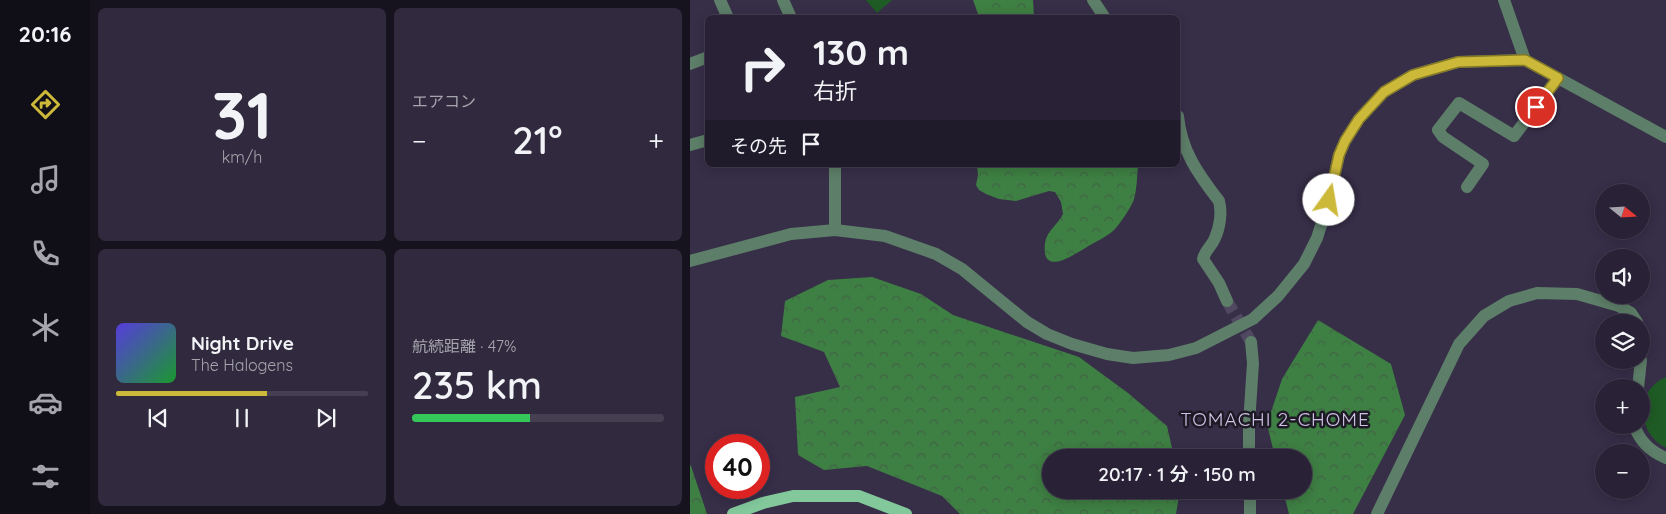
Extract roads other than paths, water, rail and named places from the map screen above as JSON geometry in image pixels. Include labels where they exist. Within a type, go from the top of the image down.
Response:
[{"type":"main road","points":[[733,514],[770,501],[793,496],[859,496],[906,514]]},
{"type":"street","points":[[720,0],[727,15]]},
{"type":"street","points":[[783,0],[790,15]]},
{"type":"street","points":[[1093,0],[1103,15]]},
{"type":"street","points":[[1504,0],[1525,60]]},
{"type":"street","points":[[690,64],[705,58]]},
{"type":"street","points":[[690,260],[791,234],[835,230],[885,236],[936,254],[962,269],[1027,322],[1047,334],[1072,344],[1107,354],[1133,358],[1169,355],[1196,348],[1253,320],[1278,296],[1304,264],[1317,238],[1329,200],[1339,155],[1345,141],[1359,119],[1384,92],[1413,75],[1458,62],[1525,60],[1666,137]]},
{"type":"street","points":[[1467,187],[1483,164],[1443,137],[1438,130],[1459,103],[1514,136],[1558,78]]},
{"type":"street","points":[[1180,128],[1183,145],[1190,161],[1219,201],[1221,208],[1215,238],[1204,253],[1203,259],[1219,283],[1227,301]]},
{"type":"street","points":[[690,145],[705,141]]},
{"type":"street","points":[[835,167],[835,230]]},
{"type":"street","points":[[1377,514],[1459,344],[1484,316],[1509,301],[1538,293],[1577,294],[1619,306],[1632,314]]},
{"type":"street","points":[[1249,449],[1248,424],[1253,363],[1251,342]]},
{"type":"street","points":[[1638,434],[1642,442],[1651,452],[1666,458]]},
{"type":"street","points":[[1250,499],[1250,514]]},
{"type":"tunnel","points":[[1227,301],[1251,342]]},
{"type":"district","name":"TOMACHI 2-CHOME","points":[[1275,419]]}]
